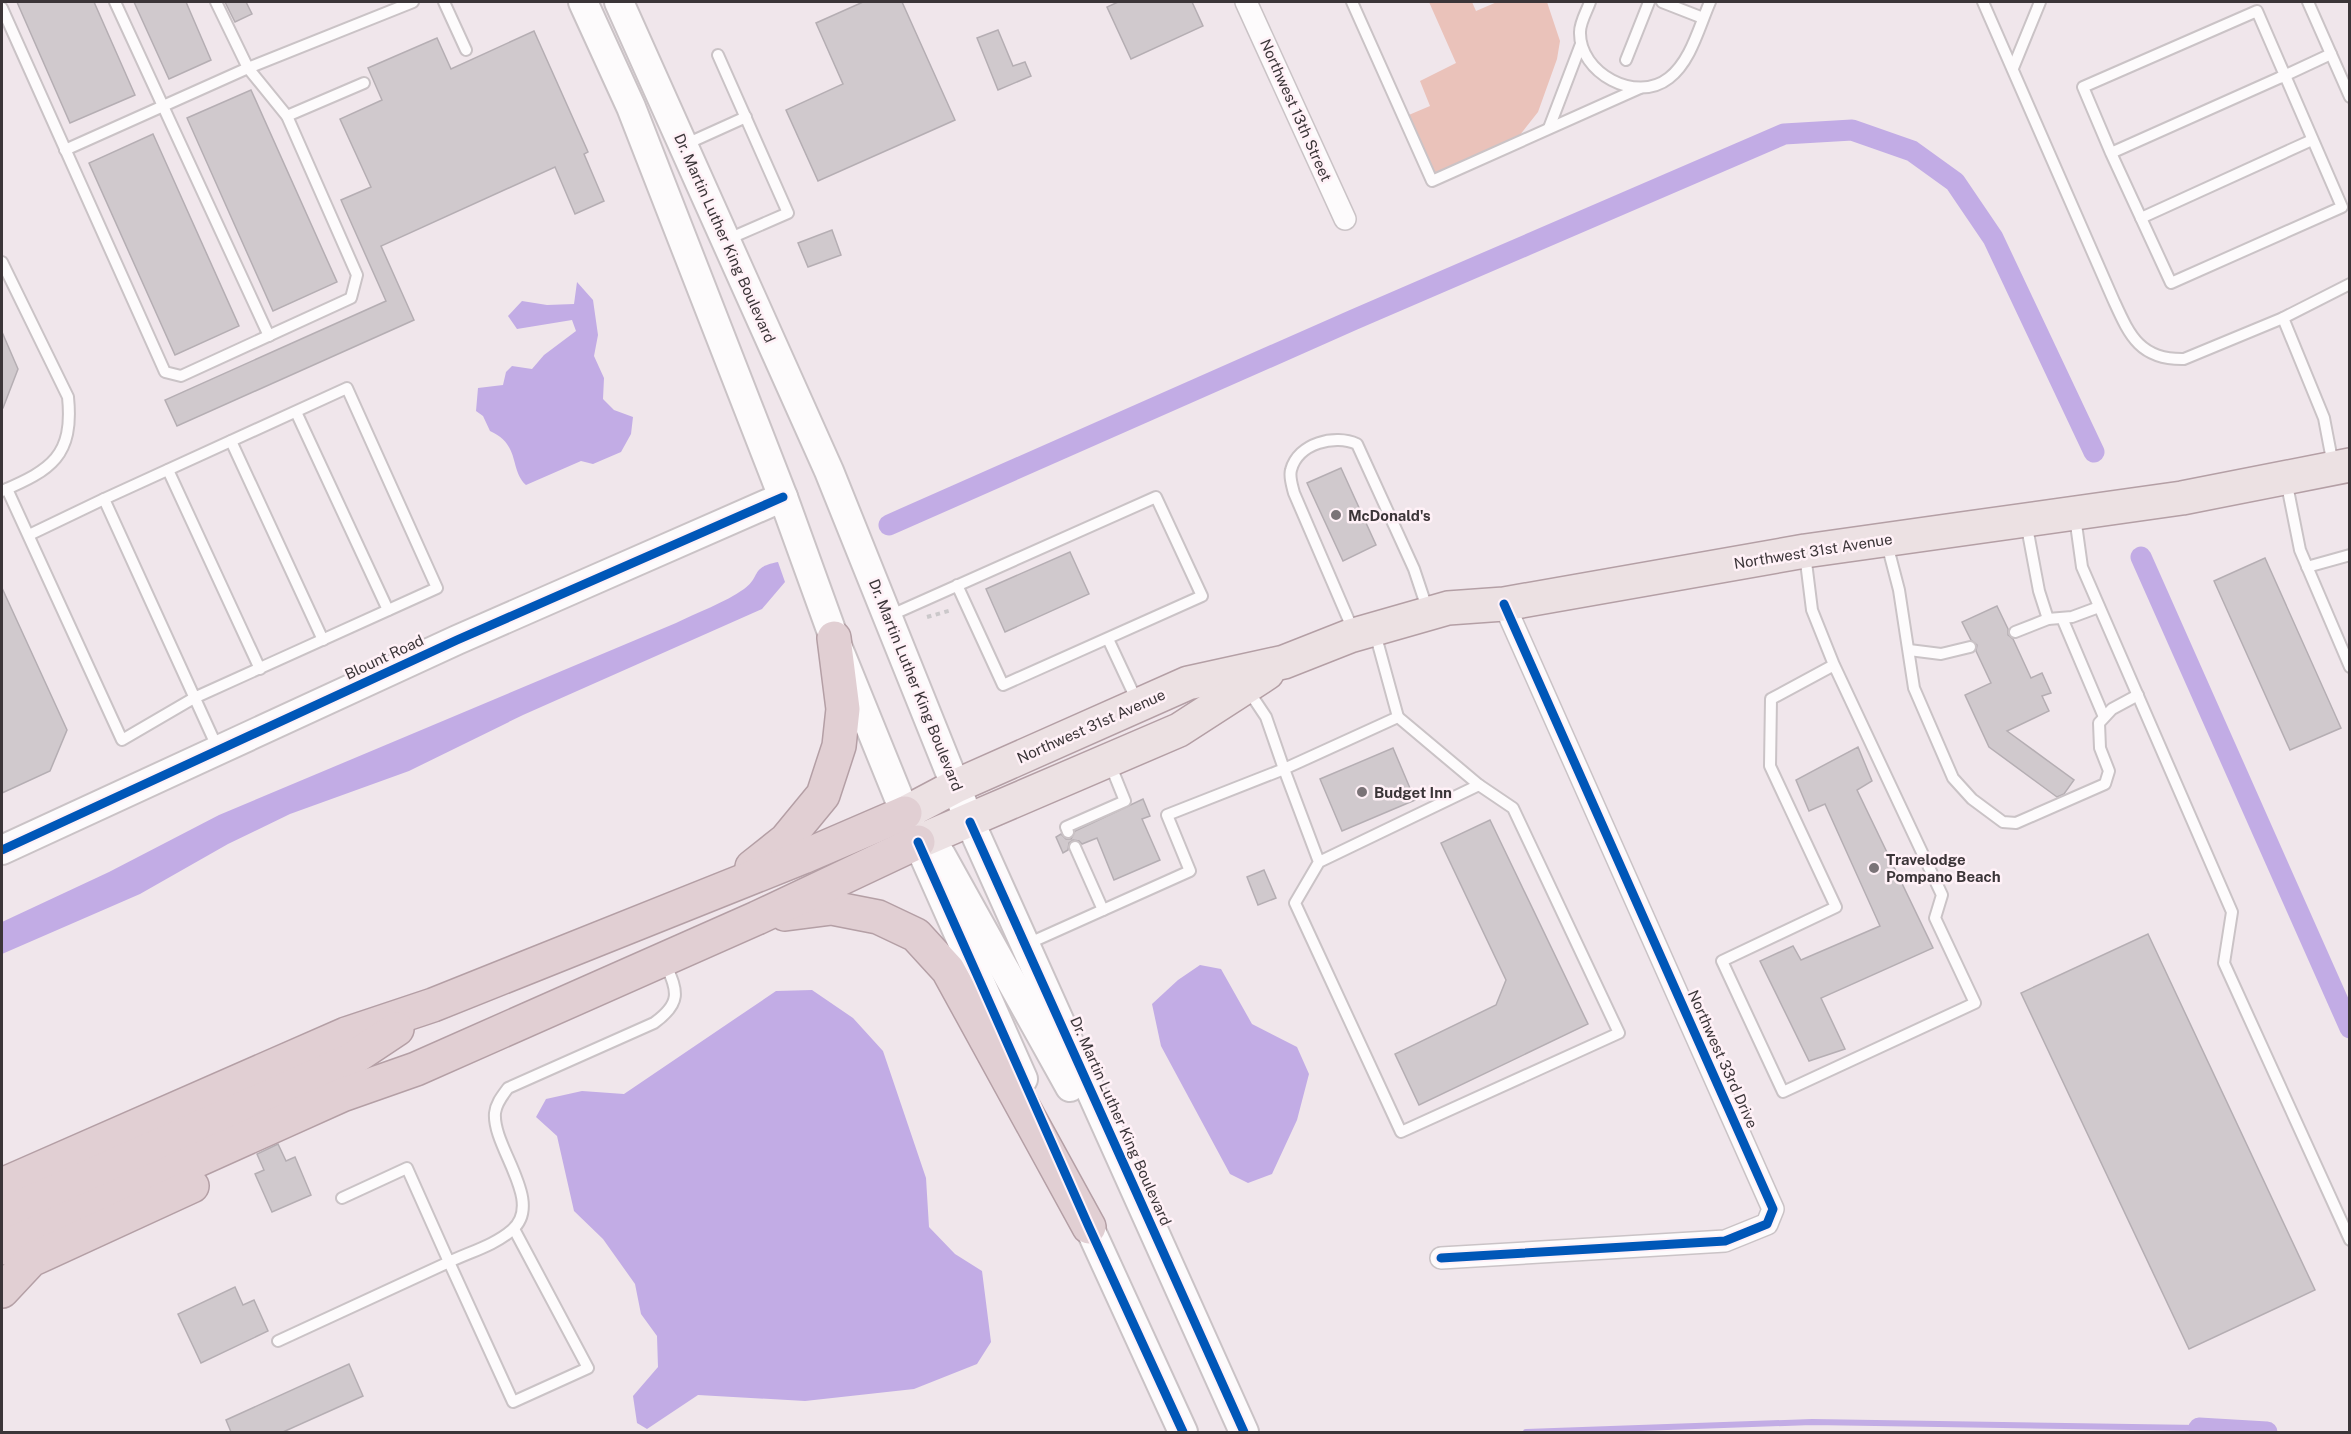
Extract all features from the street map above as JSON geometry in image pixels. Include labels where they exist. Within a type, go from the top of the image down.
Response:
[{"type":"highway","points":[[723,890],[786,840],[823,795],[839,746],[843,709],[834,638]]},
{"type":"highway","points":[[2,1185],[346,1034],[433,1005],[723,890],[905,813]]},
{"type":"highway","points":[[2,1248],[342,1095],[416,1069],[757,918],[918,842]]},
{"type":"highway","points":[[757,918],[832,908],[878,917],[916,935],[948,970],[1089,1227]]},
{"type":"highway","points":[[2,1215],[349,1061],[433,1005]]},
{"type":"highway","points":[[2,1291],[31,1260],[351,1113],[416,1069]]},
{"type":"main road","points":[[583,2],[631,107],[783,498],[834,638],[905,813],[1183,1432]]},
{"type":"main road","points":[[604,2],[614,24],[634,35]]},
{"type":"main road","name":"Dr. Martin Luther King Boulevard","points":[[619,2],[829,471],[970,822],[1244,1432]]},
{"type":"main road","name":"Northwest 31st Avenue","points":[[905,813],[956,786],[1188,683],[1284,662],[1364,632],[1448,608],[1504,604],[1805,551],[2182,498],[2342,467]]},
{"type":"main road","name":"Blount Road","points":[[2,850],[457,640],[783,498]]},
{"type":"main road","name":"Northwest 31st Avenue","points":[[918,842],[970,822],[1179,730],[1284,662]]},
{"type":"main road","points":[[918,842],[943,856],[1085,1114],[1115,1146]]},
{"type":"street","name":"Northwest 13th Street","points":[[1246,2],[1345,219]]},
{"type":"street","name":"Northwest 33rd Drive","points":[[1441,1258],[1725,1241],[1767,1224],[1773,1209],[1504,604]]},
{"type":"lane","points":[[116,2],[269,336]]},
{"type":"lane","points":[[2,8],[165,372],[181,376],[351,298],[357,275],[287,116],[248,68],[216,2]]},
{"type":"lane","points":[[65,150],[248,68],[413,2]]},
{"type":"lane","points":[[444,2],[466,50]]},
{"type":"lane","points":[[1352,2],[1432,181],[1640,88]]},
{"type":"lane","points":[[1590,2],[1580,30],[1581,44],[1588,58],[1605,75],[1624,87],[1640,88],[1651,87],[1663,82],[1683,64],[1710,2]]},
{"type":"lane","points":[[1626,60],[1649,2]]},
{"type":"lane","points":[[1662,2],[1703,18]]},
{"type":"lane","points":[[1983,2],[2113,299],[2133,338],[2144,349],[2156,356],[2184,359],[2283,318],[2349,284]]},
{"type":"lane","points":[[2013,68],[2040,2]]},
{"type":"lane","points":[[2308,2],[2349,97]]},
{"type":"lane","points":[[2257,11],[2284,76],[2346,205],[2171,283],[2083,87],[2257,11]]},
{"type":"lane","points":[[1549,128],[1581,44]]},
{"type":"lane","points":[[2112,153],[2331,54]]},
{"type":"lane","points":[[718,55],[788,213],[726,240]]},
{"type":"lane","points":[[287,116],[364,83]]},
{"type":"lane","points":[[684,145],[746,117]]},
{"type":"lane","points":[[2141,218],[2313,140]]},
{"type":"lane","points":[[2,261],[68,397],[70,420],[61,452],[50,465],[37,476],[4,490],[28,535],[122,740],[194,698],[437,588],[347,388],[28,535]]},
{"type":"lane","points":[[2283,318],[2342,467]]},
{"type":"lane","points":[[296,412],[388,610]]},
{"type":"lane","points":[[1429,614],[1414,569],[1358,444],[1338,439],[1325,441],[1307,449],[1298,457],[1290,472],[1294,493],[1364,632],[1398,717],[1479,785],[1513,808],[1619,1033],[1401,1132],[1294,903],[1319,862],[1479,785]]},
{"type":"lane","points":[[231,441],[323,640]]},
{"type":"lane","points":[[168,470],[260,669]]},
{"type":"lane","points":[[2286,478],[2300,550],[2349,667]]},
{"type":"lane","points":[[889,616],[957,585],[1156,497],[1202,596],[1003,685],[957,585]]},
{"type":"lane","points":[[104,499],[219,750]]},
{"type":"lane","points":[[2075,513],[2082,567],[2232,912],[2224,963],[2349,1240]]},
{"type":"lane","points":[[2025,520],[2039,591],[2048,619]]},
{"type":"lane","points":[[1886,540],[1899,590],[1914,688],[1953,778],[1972,799],[2003,822],[2016,823],[2105,784],[2109,771],[2100,748],[2099,723],[2112,709],[2138,695]]},
{"type":"lane","points":[[1805,551],[1812,610],[1834,665],[1942,895],[1935,918],[1975,1003],[1784,1092],[1722,962],[1836,907],[1770,766],[1771,699],[1834,665]]},
{"type":"lane","points":[[2307,567],[2349,555]]},
{"type":"lane","points":[[2015,632],[2048,619],[2072,617],[2099,607]]},
{"type":"lane","points":[[2062,618],[2104,717]]},
{"type":"lane","points":[[1108,639],[1139,705]]},
{"type":"lane","points":[[1909,650],[1941,654],[1970,647]]},
{"type":"lane","points":[[1246,687],[1266,717],[1319,862]]},
{"type":"lane","points":[[1025,945],[1190,871],[1167,815],[1284,769],[1398,717]]},
{"type":"lane","points":[[1068,832],[1066,827],[1125,801],[1109,760]]},
{"type":"lane","points":[[1075,848],[1102,910]]},
{"type":"lane","points":[[278,1341],[499,1239],[514,1229],[522,1214],[523,1196],[495,1124],[495,1110],[500,1099],[508,1088],[654,1023],[667,1014],[674,1004],[677,991],[663,959]]},
{"type":"lane","points":[[342,1198],[407,1168],[513,1402],[588,1368],[514,1229]]},
{"type":"path","points":[[927,618],[955,609]]},
{"type":"shaded area","points":[[1429,2],[1472,2],[1476,11],[1497,2],[1547,2],[1560,41],[1557,59],[1538,112],[1516,140],[1432,181],[1404,117],[1430,106],[1420,81],[1456,63]]},
{"type":"shaded area","points":[[577,282],[593,300],[598,335],[594,356],[604,378],[603,399],[614,410],[633,417],[631,434],[621,452],[593,464],[581,461],[526,485],[518,472],[511,450],[500,437],[490,431],[483,416],[476,411],[478,388],[503,385],[506,372],[512,366],[532,369],[544,355],[576,331],[572,320],[517,329],[508,316],[522,301],[547,305],[574,304]]},
{"type":"shaded area","points":[[778,562],[785,582],[762,609],[523,715],[409,771],[290,814],[228,844],[140,894],[2,954],[2,922],[109,872],[219,815],[711,607],[744,589],[763,567]]},
{"type":"shaded area","points":[[1200,965],[1221,969],[1252,1024],[1297,1047],[1309,1074],[1297,1120],[1272,1174],[1248,1183],[1230,1174],[1161,1046],[1152,1004],[1178,980]]},
{"type":"shaded area","points":[[812,990],[853,1018],[883,1051],[926,1178],[929,1227],[955,1254],[982,1271],[991,1342],[977,1364],[914,1389],[805,1401],[698,1395],[647,1429],[637,1423],[633,1396],[658,1367],[657,1336],[641,1314],[635,1284],[603,1239],[574,1211],[557,1136],[536,1117],[546,1099],[582,1091],[624,1094],[776,991]]},
{"type":"building","points":[[17,2],[94,2],[135,95],[70,123]]},
{"type":"building","points":[[134,2],[186,2],[211,60],[169,79]]},
{"type":"building","points":[[225,2],[246,2],[252,14],[235,22]]},
{"type":"building","points":[[863,2],[902,2],[955,120],[818,181],[786,110],[843,84],[816,23]]},
{"type":"building","points":[[1118,2],[1192,2],[1203,26],[1131,59],[1107,7]]},
{"type":"building","points":[[998,30],[1013,66],[1025,62],[1031,76],[998,90],[977,38]]},
{"type":"building","points":[[534,31],[588,152],[584,154],[604,201],[575,214],[555,167],[381,246],[414,320],[177,426],[165,400],[386,301],[341,200],[371,187],[340,119],[382,100],[368,68],[437,38],[451,69]]},
{"type":"building","points":[[251,90],[337,282],[273,311],[187,118]]},
{"type":"building","points":[[153,134],[239,326],[175,355],[89,163]]},
{"type":"building","points":[[832,230],[841,255],[808,267],[798,243]]},
{"type":"building","points":[[2,332],[18,369],[3,408],[2,408]]},
{"type":"building","points":[[1341,468],[1376,545],[1343,561],[1307,483]]},
{"type":"building","points":[[1070,552],[1089,594],[1005,632],[986,589]]},
{"type":"building","points":[[2265,558],[2341,728],[2290,750],[2214,581]]},
{"type":"building","points":[[2,588],[67,730],[50,771],[2,793]]},
{"type":"building","points":[[1997,606],[2008,629],[2008,635],[2013,639],[2031,678],[2042,673],[2051,693],[2042,696],[2049,711],[2007,731],[2074,780],[2064,794],[2057,797],[1989,747],[1965,695],[1991,683],[1976,651],[1977,645],[1971,640],[1962,622]]},
{"type":"building","name":"Travelodge Pompano Beach","points":[[1858,747],[1872,781],[1857,790],[1933,948],[1821,998],[1845,1049],[1809,1061],[1760,961],[1793,946],[1801,960],[1880,926],[1825,804],[1809,811],[1796,780]]},
{"type":"building","points":[[1393,748],[1415,800],[1342,831],[1320,779]]},
{"type":"building","points":[[1143,799],[1150,816],[1142,819],[1160,860],[1114,880],[1097,838],[1082,844],[1073,840],[1069,843],[1068,850],[1063,853],[1056,837],[1061,834],[1066,839],[1071,839],[1075,831]]},
{"type":"building","points":[[1490,820],[1588,1024],[1419,1105],[1395,1054],[1496,1005],[1506,980],[1441,843]]},
{"type":"building","points":[[1264,870],[1276,898],[1258,905],[1247,877]]},
{"type":"building","points":[[2148,934],[2315,1290],[2189,1349],[2021,993]]},
{"type":"building","points":[[278,1144],[286,1161],[295,1157],[311,1195],[272,1212],[255,1174],[264,1170],[257,1154]]},
{"type":"building","points":[[235,1287],[243,1305],[254,1300],[268,1331],[201,1363],[178,1314]]},
{"type":"building","points":[[349,1364],[363,1396],[283,1432],[231,1432],[226,1420]]},
{"type":"waterway","points":[[889,525],[1353,320],[1784,134],[1852,130],[1912,151],[1955,182],[1993,238],[2094,452]]},
{"type":"waterway","points":[[2141,557],[2350,1028]]},
{"type":"waterway","points":[[1526,1432],[1812,1422],[2199,1428]]},
{"type":"waterway","points":[[2199,1428],[2267,1432]]},
{"type":"cycle path","points":[[2,850],[457,640],[783,497]]},
{"type":"cycle path","points":[[1441,1258],[1725,1241],[1767,1224],[1773,1209],[1504,604]]},
{"type":"cycle path","points":[[970,822],[1244,1432]]},
{"type":"cycle path","points":[[918,842],[1183,1432]]},
{"type":"place","name":"McDonald's","points":[[1336,515]]},
{"type":"place","name":"Budget Inn","points":[[1362,792]]},
{"type":"place","name":"Travelodge Pompano Beach","points":[[1874,868]]}]
